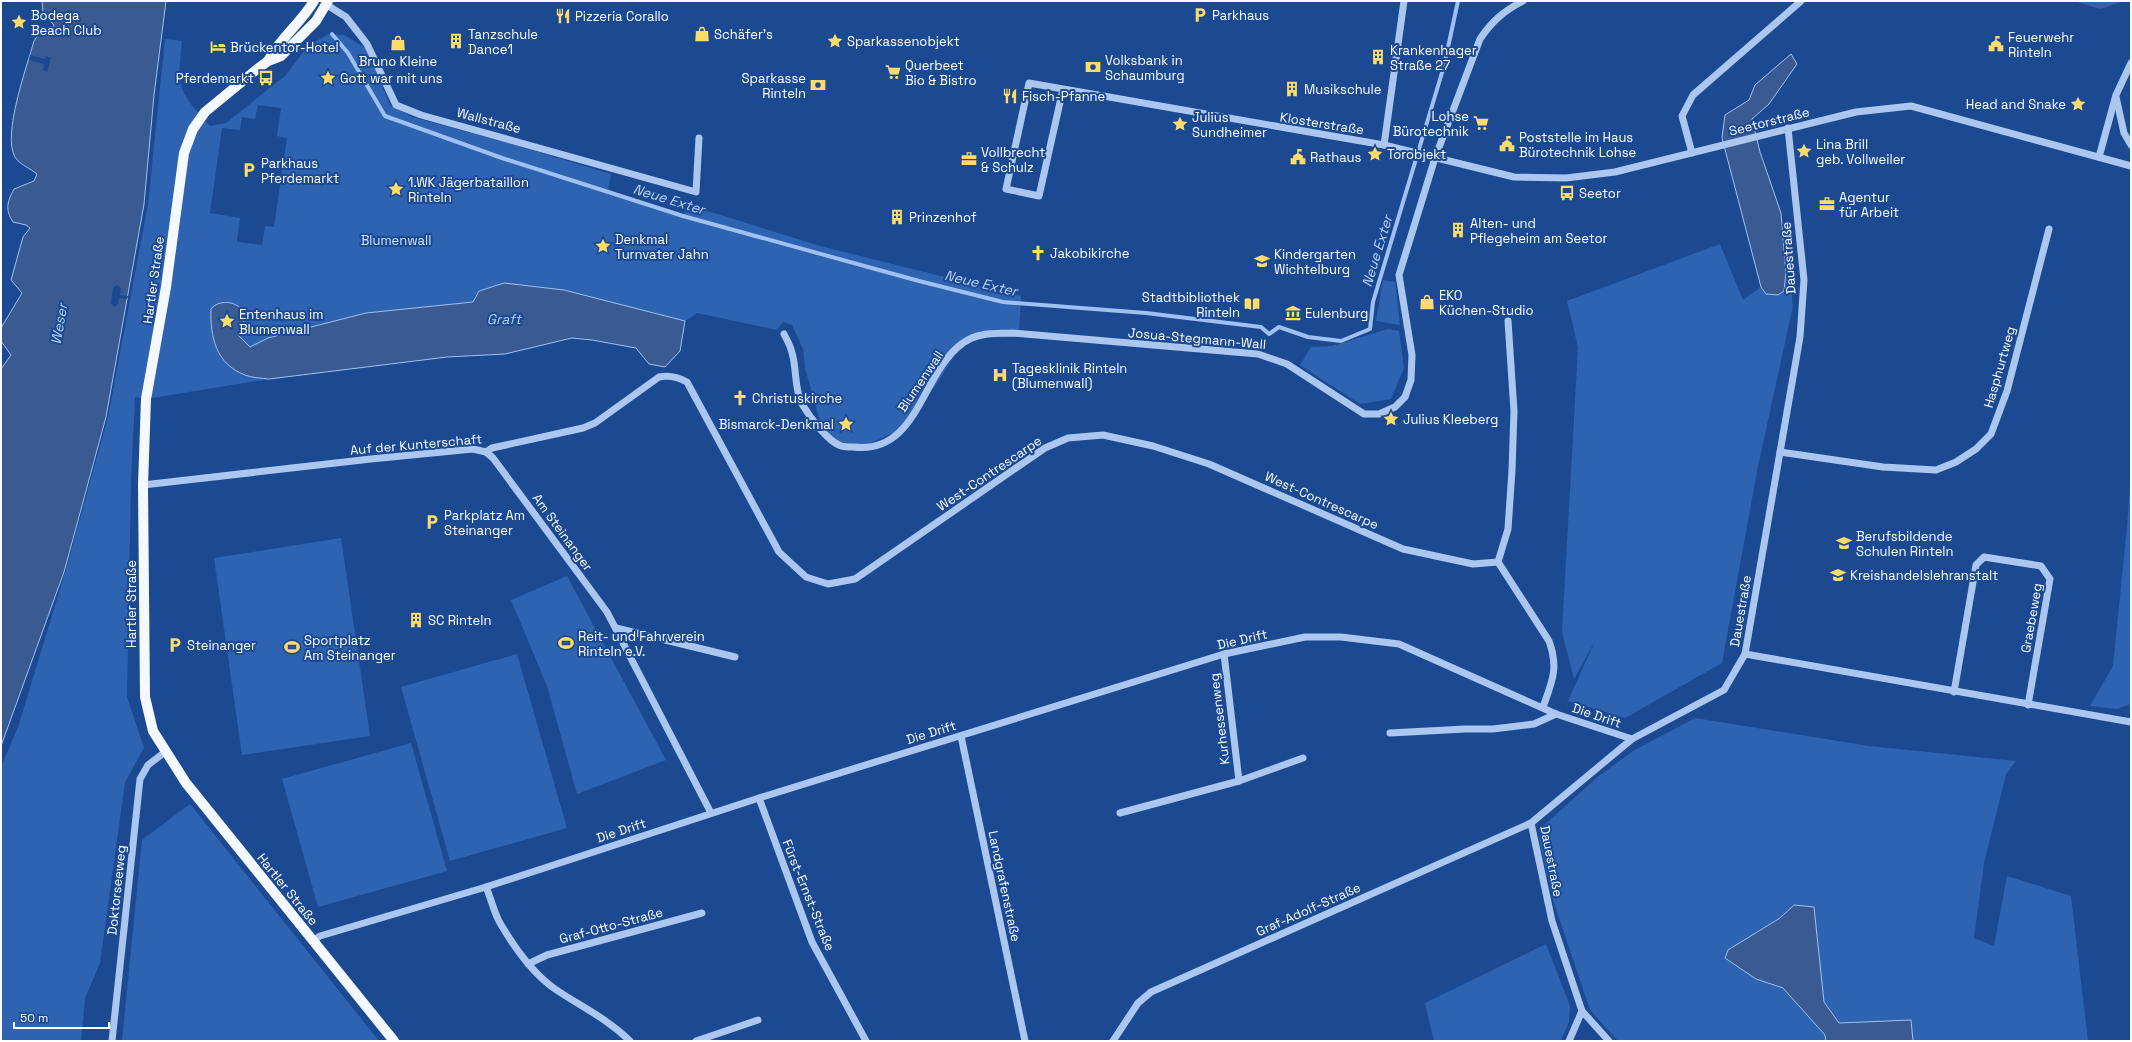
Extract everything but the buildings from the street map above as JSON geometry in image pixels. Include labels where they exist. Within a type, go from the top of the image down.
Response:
[{"type":"main road","points":[[268,61],[275,47],[296,26],[314,1]]},
{"type":"main road","points":[[268,61],[281,56],[316,21],[328,3]]},
{"type":"main road","name":"Hartler Straße","points":[[268,61],[220,98],[205,112],[193,129],[184,153],[166,287],[146,399],[143,485],[145,697],[153,731],[165,752],[213,818],[394,1041]]},
{"type":"street","points":[[1384,146],[1404,1]]},
{"type":"street","name":"Josua-Stegmann-Wall","points":[[962,343],[978,334],[1012,333],[1258,354],[1287,364],[1364,414],[1379,414],[1395,407],[1405,397],[1411,380],[1412,355],[1399,275],[1435,158],[1480,39],[1494,20],[1509,8],[1523,1]]},
{"type":"street","points":[[1692,153],[1682,116],[1693,95],[1801,1]]},
{"type":"street","name":"Wallstraße","points":[[328,3],[346,18],[367,44],[396,105],[421,115],[696,192],[699,138]]},
{"type":"street","points":[[2099,157],[2116,95],[2131,63]]},
{"type":"street","name":"Klosterstraße","points":[[1063,89],[1039,196],[1006,189],[1030,83],[1411,152]]},
{"type":"street","points":[[2116,95],[2124,133],[2131,146]]},
{"type":"street","name":"Seetorstraße","points":[[1411,152],[1514,177],[1566,178],[1615,172],[1774,131],[1856,112],[1911,106],[2131,166]]},
{"type":"street","name":"Dauestraße","points":[[1609,1041],[1582,1011],[1552,921],[1531,823],[1632,739],[1724,690],[1745,654],[1800,337],[1804,280],[1788,128]]},
{"type":"street","name":"Hasphurtweg","points":[[1780,452],[1883,467],[1936,470],[1956,462],[1976,449],[1990,434],[2008,391],[2049,230]]},
{"type":"street","points":[[1508,321],[1514,411],[1512,463],[1508,529],[1498,562],[1549,641],[1554,655],[1553,678],[1543,707]]},
{"type":"street","name":"Blumenwall","points":[[784,334],[793,354],[801,402],[817,427],[840,446],[863,448],[882,445],[897,434],[918,409],[948,358],[962,343]]},
{"type":"street","name":"Auf der Kunterschaft","points":[[143,485],[473,449],[486,452],[492,448],[583,428],[595,423],[659,377],[673,377]]},
{"type":"street","name":"West-Contrescarpe","points":[[673,377],[687,382],[695,394],[779,552],[806,577],[828,584],[855,579],[1045,448],[1068,438],[1103,436],[1153,446],[1209,464],[1403,549],[1473,564],[1498,562]]},
{"type":"street","name":"Am Steinanger","points":[[486,452],[493,458],[598,599],[616,628],[711,813]]},
{"type":"street","name":"Graebeweg","points":[[1954,692],[1976,565],[1984,557],[2022,562],[2041,566],[2050,579],[2028,705]]},
{"type":"street","points":[[616,628],[735,657]]},
{"type":"street","name":"Die Drift","points":[[313,941],[320,936],[486,887],[711,813],[1224,654],[1305,637],[1341,637],[1399,644],[1556,714],[1632,739]]},
{"type":"street","name":"Kurhessenweg","points":[[1224,654],[1239,781]]},
{"type":"street","points":[[1745,654],[2131,722]]},
{"type":"street","name":"Die Drift","points":[[1390,733],[1493,729],[1534,724],[1556,714]]},
{"type":"street","name":"Landgrafenstraße","points":[[961,736],[1025,1041]]},
{"type":"street","name":"Doktorseeweg","points":[[112,1041],[140,779],[148,765],[165,752]]},
{"type":"street","name":"Kurhessenweg","points":[[1120,814],[1239,781],[1303,758]]},
{"type":"street","name":"Fürst-Ernst-Straße","points":[[759,798],[812,942],[866,1041]]},
{"type":"street","name":"Graf-Adolf-Straße","points":[[1113,1041],[1138,1003],[1152,992],[1531,823]]},
{"type":"street","points":[[486,887],[500,922],[528,964],[554,988],[579,1003],[623,1034],[630,1041]]},
{"type":"street","name":"Graf-Otto-Straße","points":[[528,964],[547,955],[702,913]]},
{"type":"street","points":[[1569,1041],[1582,1011]]},
{"type":"street","points":[[696,1041],[758,1020]]},
{"type":"green space","points":[[2074,1],[2124,1],[2100,9]]},
{"type":"green space","name":"Blumenwall","points":[[328,34],[344,35],[367,49],[390,105],[412,117],[501,141],[611,174],[608,190],[684,214],[688,205],[820,246],[1021,296],[1019,334],[978,334],[962,343],[936,385],[896,432],[859,448],[837,443],[821,425],[805,368],[803,349],[792,325],[783,322],[777,330],[697,313],[685,321],[680,351],[665,367],[649,364],[636,348],[572,338],[505,354],[447,357],[269,379],[146,399],[135,397],[131,481],[127,697],[144,748],[125,782],[100,963],[85,998],[81,1041],[1,1041],[1,767],[18,727],[65,573],[108,417],[148,204],[165,39],[182,41],[180,80],[182,88],[185,96],[210,126],[226,123],[286,75],[307,47]],"holes":[[[258,105],[281,108],[277,136],[287,138],[274,227],[265,226],[262,245],[237,242],[240,218],[210,213],[222,128],[240,130],[242,117],[255,119]]]},
{"type":"green space","points":[[1720,244],[1743,300],[1761,287],[1766,294],[1784,291],[1785,277],[1790,277],[1793,306],[1758,466],[1722,663],[1625,718],[1568,701],[1595,641],[1574,679],[1562,632],[1578,347],[1567,301]]},
{"type":"green space","points":[[1383,280],[1395,282],[1400,325],[1376,321]]},
{"type":"green space","points":[[1388,329],[1399,331],[1404,368],[1391,399],[1360,404],[1300,365],[1311,347],[1332,346]]},
{"type":"green space","points":[[2131,469],[2131,704],[2117,709],[2090,706],[2113,666],[2127,527]]},
{"type":"green space","name":"Sportplatz Am Steinanger","points":[[341,538],[370,736],[242,755],[214,558]]},
{"type":"green space","name":"Reit- und Fahrverein Rinteln e.V.","points":[[567,576],[666,760],[577,794],[547,686],[511,600]]},
{"type":"green space","points":[[517,654],[567,828],[450,861],[401,687]]},
{"type":"green space","points":[[1695,718],[1869,746],[2016,761],[2006,774],[1984,863],[1974,938],[1994,946],[2007,876],[2071,896],[2088,1041],[1618,1041],[1590,1010],[1553,900],[1539,839],[1543,826],[1600,775],[1633,751]]},
{"type":"green space","points":[[411,743],[447,871],[318,907],[282,779]]},
{"type":"green space","points":[[190,804],[379,1041],[122,1041],[142,840]]},
{"type":"green space","points":[[1546,944],[1570,1006],[1569,1021],[1561,1041],[1434,1041],[1425,1003]]},
{"type":"water","name":"Weser","points":[[42,1],[166,1],[154,95],[144,204],[106,417],[64,572],[1,746],[1,369],[11,355],[1,341],[1,328],[22,293],[11,280],[23,237],[30,228],[26,225],[13,222],[10,218],[8,206],[14,189],[34,181],[37,174],[15,157],[12,147],[12,133],[13,117],[21,83],[34,41],[38,35],[51,30],[54,25],[43,13]]},
{"type":"water","points":[[1791,54],[1797,64],[1769,104],[1752,119],[1760,152],[1781,213],[1786,273],[1784,291],[1778,295],[1766,294],[1761,287],[1722,138],[1725,115],[1749,100],[1755,85]]},
{"type":"water","name":"Graft","points":[[504,283],[564,290],[685,321],[680,351],[665,367],[649,364],[636,348],[572,338],[505,354],[447,357],[269,379],[248,376],[235,370],[227,364],[221,357],[217,348],[212,330],[211,309],[219,303],[225,302],[240,307],[243,312],[244,321],[238,335],[250,347],[268,338],[366,313],[473,302],[479,291]]},
{"type":"water","points":[[1794,905],[1814,907],[1824,1002],[1839,1023],[1911,1020],[1913,1041],[1826,1041],[1825,1035],[1783,988],[1756,979],[1725,958],[1728,950],[1780,918]]},
{"type":"pier","points":[[30,55],[45,59],[46,56],[51,58],[47,72],[43,70],[44,64],[29,60]]},
{"type":"pier","points":[[117,285],[121,288],[120,295],[128,296],[127,299],[119,298],[118,304],[114,307],[111,303],[113,288]]},
{"type":"waterway","name":"Neue Exter","points":[[332,34],[348,53],[385,116],[502,158],[683,216],[919,281],[1003,302],[1146,313],[1261,327],[1269,334],[1279,327],[1308,337],[1341,341],[1370,329],[1373,302],[1444,66],[1458,1]]},
{"type":"place","name":"Parkhaus","points":[[1200,15]]},
{"type":"place","name":"Pizzeria Corallo","points":[[563,16]]},
{"type":"place","name":"Bodega Beach Club","points":[[19,22]]},
{"type":"place","name":"Schäfer's","points":[[702,34]]},
{"type":"place","name":"Tanzschule Dance1","points":[[456,41]]},
{"type":"place","name":"Sparkassenobjekt","points":[[835,41]]},
{"type":"place","name":"Bruno Kleine","points":[[398,43]]},
{"type":"place","name":"Feuerwehr Rinteln","points":[[1996,44]]},
{"type":"place","name":"Brückentor-Hotel","points":[[218,47]]},
{"type":"place","name":"Krankenhager Straße 27","points":[[1378,57]]},
{"type":"place","name":"Volksbank in Schaumburg","points":[[1093,67]]},
{"type":"place","name":"Querbeet Bio & Bistro","points":[[893,72]]},
{"type":"place","name":"Pferdemarkt","points":[[266,78]]},
{"type":"place","name":"Gott war mit uns","points":[[328,78]]},
{"type":"place","name":"Sparkasse Rinteln","points":[[818,85]]},
{"type":"place","name":"Musikschule","points":[[1292,89]]},
{"type":"place","name":"Fisch-Pfanne","points":[[1010,96]]},
{"type":"place","name":"Head and Snake","points":[[2078,104]]},
{"type":"place","name":"Lohse Bürotechnik","points":[[1481,123]]},
{"type":"place","name":"Julius Sundheimer","points":[[1180,124]]},
{"type":"place","name":"Poststelle im Haus Bürotechnik Lohse","points":[[1507,144]]},
{"type":"place","name":"Lina Brill geb. Vollweiler","points":[[1804,151]]},
{"type":"place","name":"Torobjekt","points":[[1375,154]]},
{"type":"place","name":"Rathaus","points":[[1298,157]]},
{"type":"place","name":"Vollbrecht & Schulz","points":[[969,159]]},
{"type":"place","name":"Parkhaus Pferdemarkt","points":[[249,170]]},
{"type":"place","name":"1.WK Jägerbataillon Rinteln","points":[[396,189]]},
{"type":"place","name":"Seetor","points":[[1567,193]]},
{"type":"place","name":"Agentur für Arbeit","points":[[1827,204]]},
{"type":"place","name":"Prinzenhof","points":[[897,217]]},
{"type":"place","name":"Alten- und Pflegeheim am Seetor","points":[[1458,230]]},
{"type":"place","name":"Denkmal Turnvater Jahn","points":[[603,246]]},
{"type":"place","name":"Jakobikirche","points":[[1038,253]]},
{"type":"place","name":"Kindergarten Wichtelburg","points":[[1262,261]]},
{"type":"place","name":"EKO Küchen-Studio","points":[[1427,302]]},
{"type":"place","name":"Stadtbibliothek Rinteln","points":[[1252,304]]},
{"type":"place","name":"Eulenburg","points":[[1293,313]]},
{"type":"place","name":"Entenhaus im Blumenwall","points":[[227,321]]},
{"type":"place","name":"Tagesklinik Rinteln (Blumenwall)","points":[[1000,375]]},
{"type":"place","name":"Christuskirche","points":[[740,398]]},
{"type":"place","name":"Julius Kleeberg","points":[[1391,419]]},
{"type":"place","name":"Bismarck-Denkmal","points":[[846,424]]},
{"type":"place","name":"Parkplatz Am Steinanger","points":[[432,522]]},
{"type":"place","name":"Berufsbildende Schulen Rinteln","points":[[1844,543]]},
{"type":"place","name":"Kreishandelslehranstalt","points":[[1838,575]]},
{"type":"place","name":"SC Rinteln","points":[[416,620]]},
{"type":"place","name":"Reit- und Fahrverein Rinteln e.V.","points":[[566,643]]},
{"type":"place","name":"Steinanger","points":[[175,645]]},
{"type":"place","name":"Sportplatz Am Steinanger","points":[[292,647]]}]
